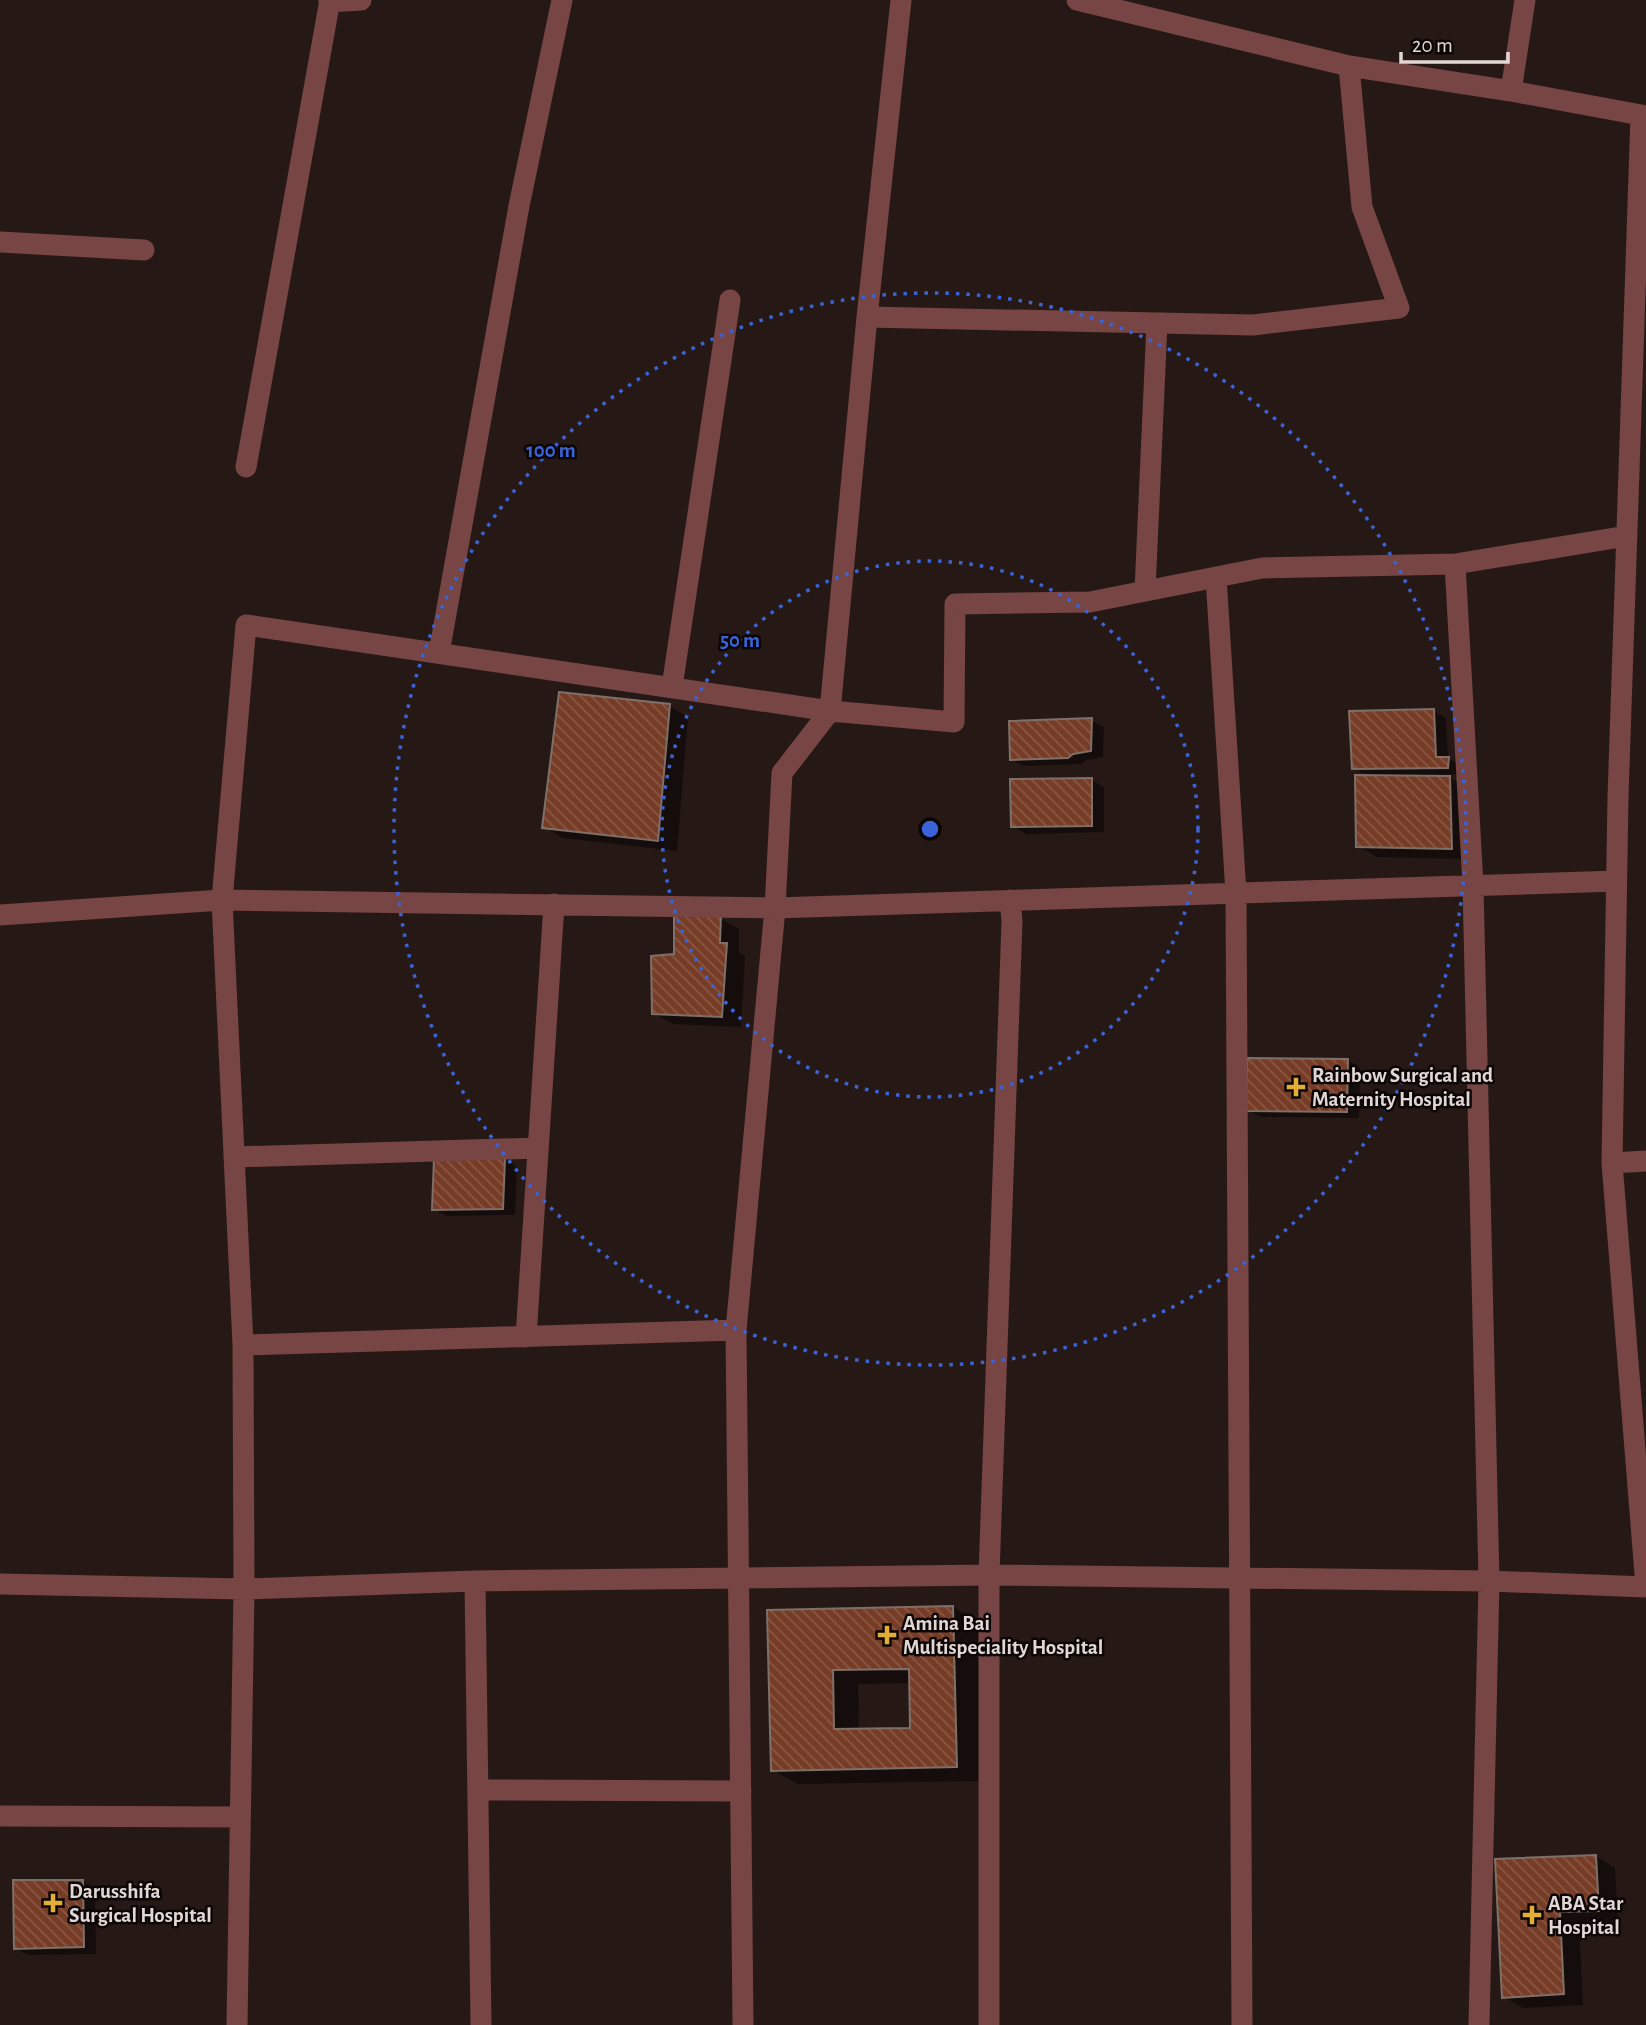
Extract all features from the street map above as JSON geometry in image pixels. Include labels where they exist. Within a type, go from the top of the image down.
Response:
[{"type":"street","points":[[246,467],[329,1],[361,0]]},
{"type":"street","points":[[439,653],[519,206],[562,0]]},
{"type":"street","points":[[743,2025],[736,1330],[775,908],[782,773],[830,711],[867,317],[901,0]]},
{"type":"street","points":[[0,1584],[244,1589],[475,1581],[989,1575],[1489,1581],[1646,1586],[1640,1445],[1612,1163],[1616,881],[1644,115],[1349,66],[1077,0]]},
{"type":"street","points":[[1511,91],[1525,0]]},
{"type":"street","points":[[867,317],[1253,325],[1399,308],[1362,206],[1349,66]]},
{"type":"street","points":[[0,242],[144,250]]},
{"type":"street","points":[[672,688],[730,300]]},
{"type":"street","points":[[1145,591],[1157,323]]},
{"type":"street","points":[[237,2025],[244,1589],[243,1345],[222,900],[246,625],[830,711],[954,722],[955,604],[1090,602],[1262,568],[1455,564],[1627,536]]},
{"type":"street","points":[[1455,564],[1472,885],[1489,1581],[1479,2025]]},
{"type":"street","points":[[1216,577],[1236,893],[1242,2025]]},
{"type":"street","points":[[0,915],[222,900],[775,908],[1616,881]]},
{"type":"street","points":[[989,2025],[989,1575],[1012,921],[1010,900]]},
{"type":"street","points":[[526,1336],[554,904]]},
{"type":"street","points":[[234,1157],[538,1149]]},
{"type":"street","points":[[1612,1163],[1646,1161]]},
{"type":"street","points":[[243,1345],[736,1330]]},
{"type":"street","points":[[475,1581],[481,2025]]},
{"type":"street","points":[[478,1790],[741,1791]]},
{"type":"street","points":[[0,1816],[240,1816]]},
{"type":"building","points":[[559,692],[670,704],[658,841],[542,828]]},
{"type":"building","points":[[1434,709],[1436,757],[1449,757],[1448,768],[1352,769],[1349,711]]},
{"type":"building","points":[[1092,718],[1091,751],[1073,754],[1068,758],[1010,760],[1009,721]]},
{"type":"building","points":[[1355,775],[1450,776],[1452,849],[1356,847]]},
{"type":"building","points":[[1092,778],[1092,826],[1011,827],[1010,779]]},
{"type":"building","points":[[674,916],[721,916],[720,943],[727,943],[722,1017],[652,1014],[651,956],[674,954]]},
{"type":"building","points":[[1247,1058],[1348,1059],[1347,1112],[1246,1111]]},
{"type":"building","points":[[434,1158],[505,1158],[503,1209],[432,1210]]},
{"type":"building","points":[[953,1606],[957,1767],[771,1771],[767,1610]],"holes":[[[909,1669],[910,1728],[834,1729],[833,1670]]]},
{"type":"building","points":[[1596,1855],[1599,1911],[1560,1912],[1564,1994],[1502,1998],[1495,1859]]},
{"type":"building","points":[[13,1880],[83,1880],[84,1947],[14,1949]]},
{"type":"place","name":"Rainbow Surgical and Maternity Hospital","points":[[1296,1087]]},
{"type":"place","name":"Amina Bai Multispeciality Hospital","points":[[887,1635]]},
{"type":"place","name":"Darusshifa Surgical Hospital","points":[[53,1903]]},
{"type":"place","name":"ABA Star Hospital","points":[[1532,1915]]}]
